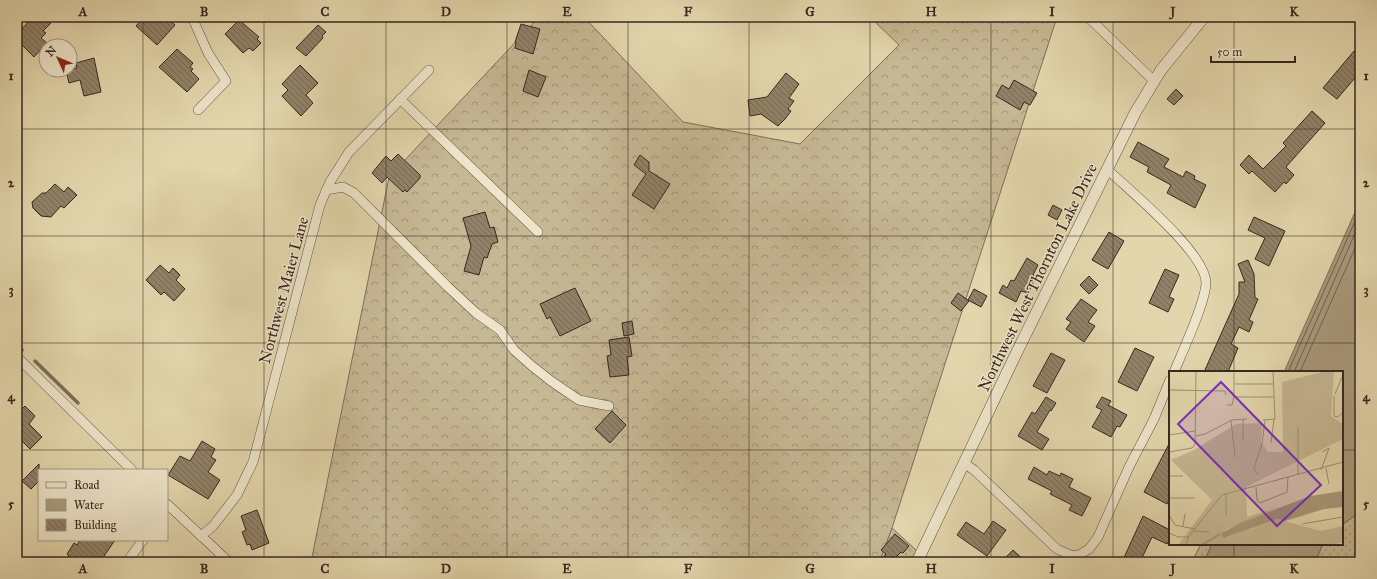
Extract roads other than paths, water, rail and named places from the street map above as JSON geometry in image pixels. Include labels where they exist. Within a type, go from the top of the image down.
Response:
[{"type":"street","points":[[192,17],[208,53],[226,81],[198,110]]},
{"type":"street","points":[[1088,17],[1153,80]]},
{"type":"street","name":"Northwest West Thornton Lake Drive","points":[[917,562],[1134,113],[1153,80],[1204,17]]},
{"type":"street","name":"Northwest Maier Lane","points":[[201,536],[213,526],[237,495],[253,462],[293,305],[320,205],[326,190],[335,172],[349,152],[428,70]]},
{"type":"street","points":[[400,99],[538,232]]},
{"type":"street","points":[[1107,169],[1193,252],[1204,271],[1206,284],[1202,302],[1174,371]]},
{"type":"street","points":[[326,190],[343,187],[354,193],[448,287],[476,313],[500,330],[514,350],[550,381],[579,400],[609,406]]},
{"type":"street","points":[[17,357],[131,469]]},
{"type":"street","points":[[964,464],[974,470],[1057,549],[1067,555],[1079,555],[1089,549],[1098,537],[1126,474],[1154,419],[1169,382]]},
{"type":"street","points":[[168,507],[228,562]]},
{"type":"street","points":[[126,562],[142,541]]},
{"type":"water","points":[[1360,201],[1360,512],[1343,524],[1343,371],[1284,371]]},
{"type":"water","points":[[1212,545],[1323,545],[1315,562],[1204,562]]},
{"type":"waterway","points":[[17,345],[22,350]]},
{"type":"waterway","points":[[35,361],[78,403]]}]
